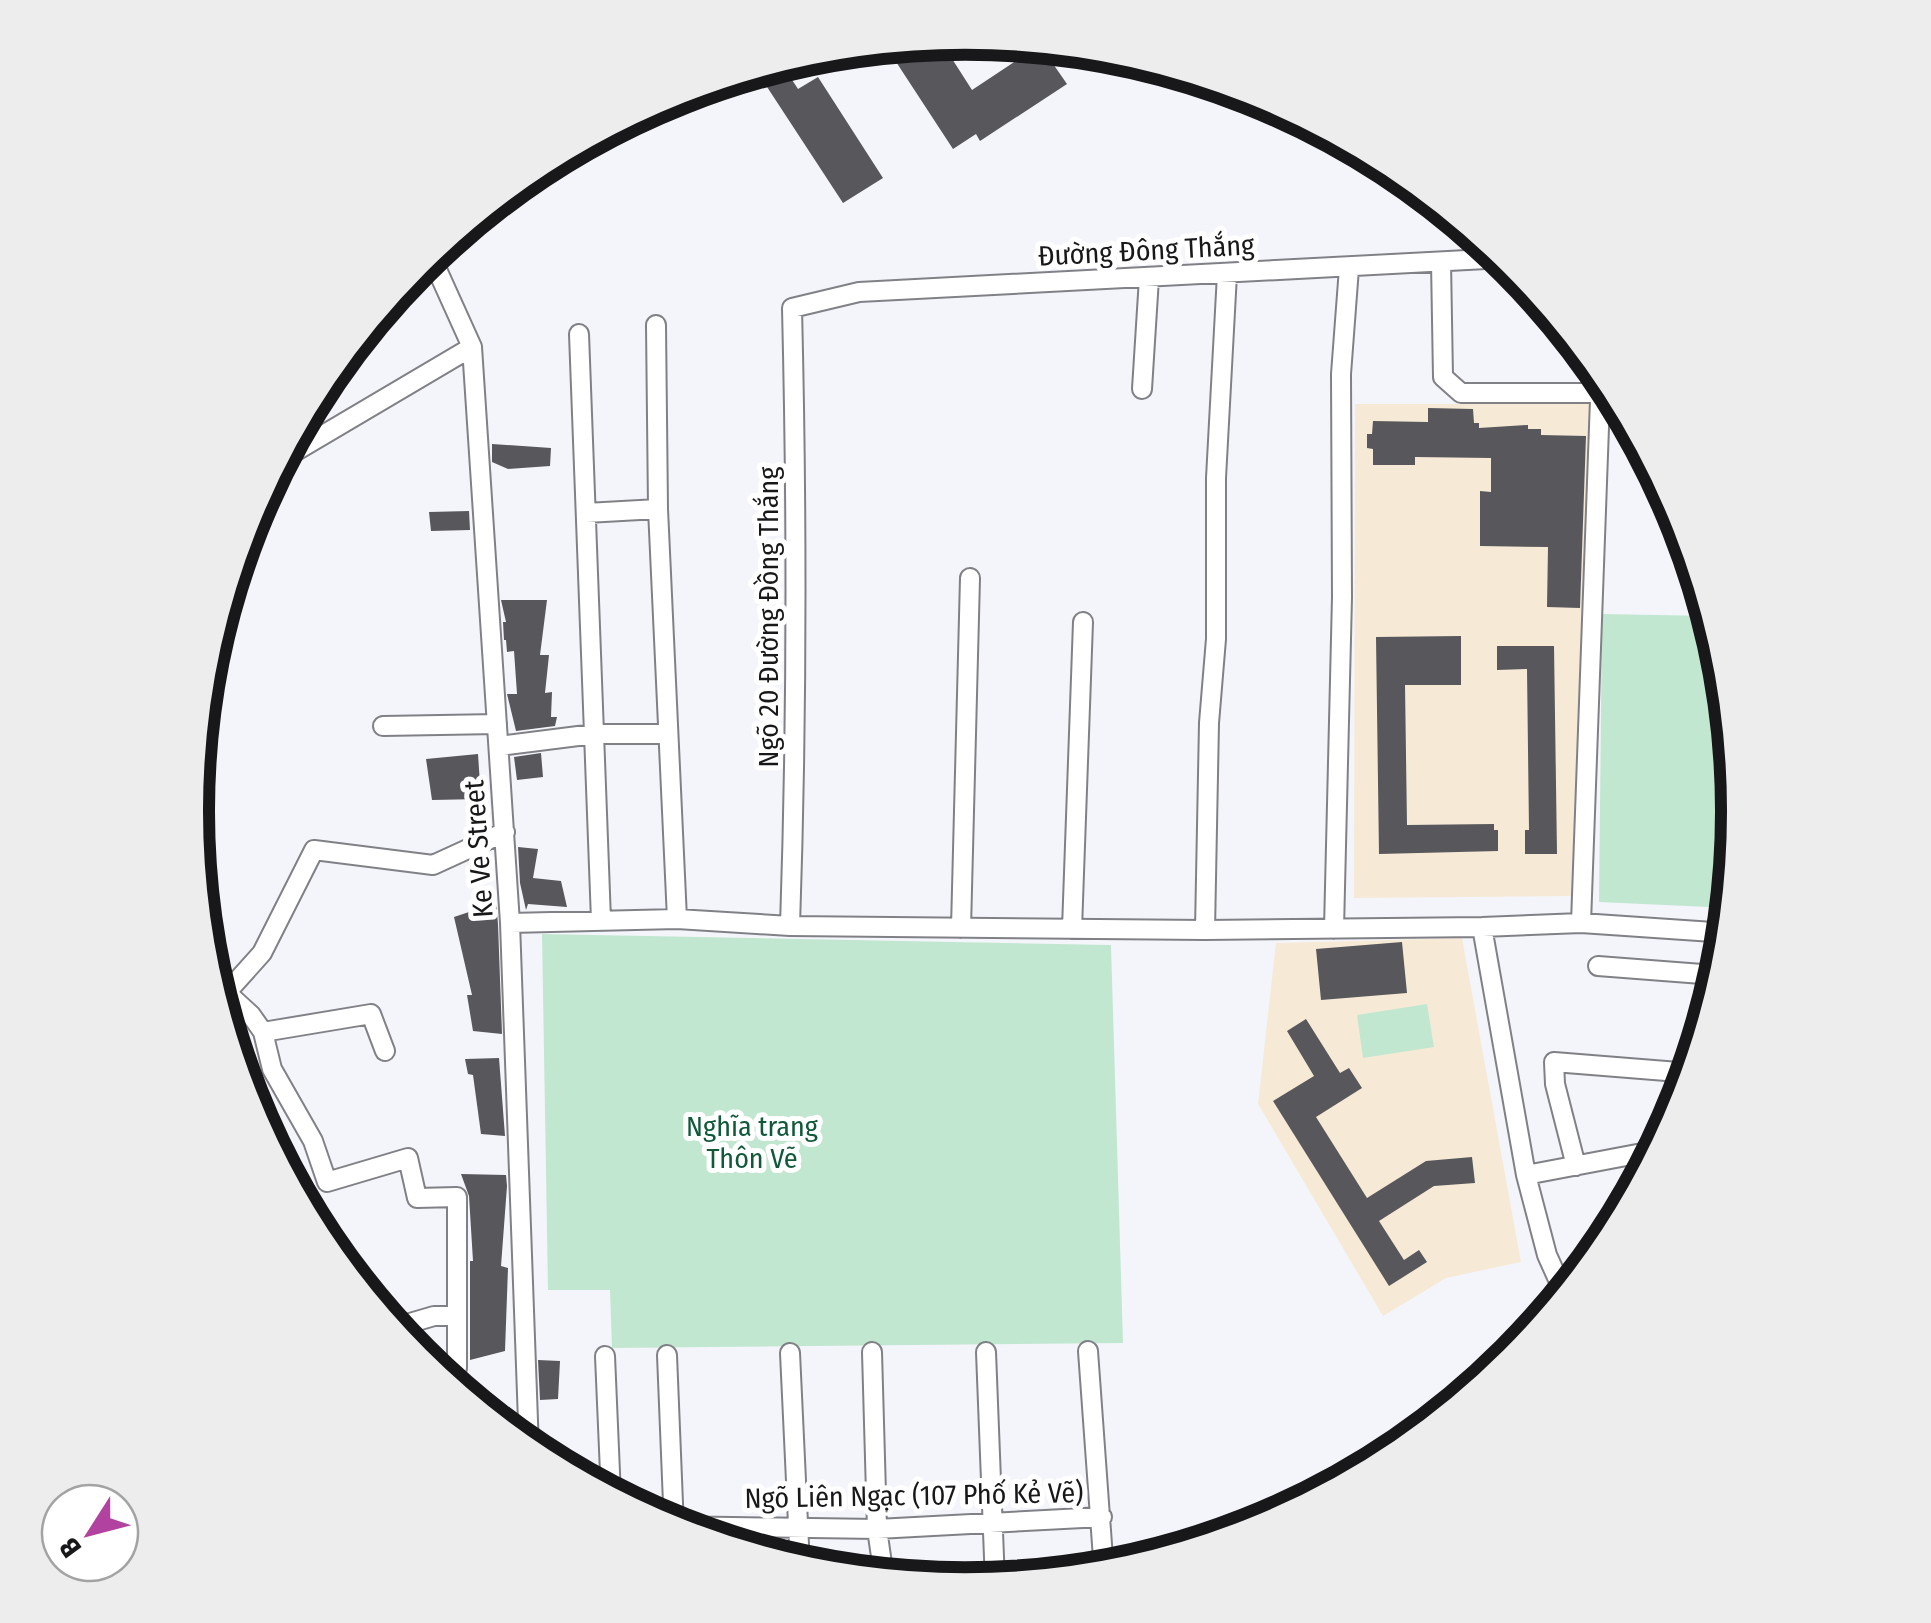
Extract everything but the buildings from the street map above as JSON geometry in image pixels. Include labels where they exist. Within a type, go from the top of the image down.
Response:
[{"type":"street","name":"Đường Đông Thắng","points":[[792,308],[860,292],[1481,259]]},
{"type":"street","points":[[1441,262],[1443,377],[1461,393],[1596,392]]},
{"type":"street","points":[[1334,929],[1342,598],[1342,374],[1348,268]]},
{"type":"street","name":"Ke Ve Street","points":[[438,271],[472,347],[510,923],[527,1428]]},
{"type":"street","points":[[1205,930],[1209,724],[1216,639],[1216,478],[1227,274]]},
{"type":"street","points":[[1142,390],[1149,278]]},
{"type":"street","name":"Ngõ 20 Đường Đồng Thắng","points":[[790,926],[797,718],[792,308]]},
{"type":"street","points":[[656,324],[658,509],[677,918]]},
{"type":"street","points":[[579,334],[601,920]]},
{"type":"street","points":[[303,447],[472,347]]},
{"type":"street","points":[[1582,923],[1600,399]]},
{"type":"street","points":[[586,513],[658,509]]},
{"type":"street","points":[[961,928],[970,578]]},
{"type":"street","points":[[1072,929],[1083,622]]},
{"type":"street","points":[[384,726],[497,724]]},
{"type":"street","points":[[499,746],[594,734],[668,734]]},
{"type":"street","points":[[231,988],[262,954],[314,850],[433,865],[505,832]]},
{"type":"street","points":[[510,923],[677,918],[790,926],[1205,930],[1582,923],[1712,932]]},
{"type":"street","points":[[1482,927],[1526,1175],[1547,1256],[1558,1281]]},
{"type":"street","points":[[1598,966],[1704,974]]},
{"type":"street","points":[[234,1005],[251,1015],[263,1032],[272,1069],[314,1141],[326,1182],[408,1158],[417,1198],[457,1196],[457,1368]]},
{"type":"street","points":[[263,1032],[372,1014],[386,1051]]},
{"type":"street","points":[[1576,1166],[1555,1084],[1554,1062],[1675,1072]]},
{"type":"street","points":[[1526,1175],[1640,1153]]},
{"type":"street","points":[[409,1323],[434,1316],[458,1316]]},
{"type":"street","points":[[872,1352],[877,1529],[882,1563]]},
{"type":"street","points":[[986,1352],[995,1567]]},
{"type":"street","points":[[1088,1352],[1103,1555]]},
{"type":"street","points":[[790,1353],[800,1549]]},
{"type":"street","points":[[667,1355],[671,1508]]},
{"type":"street","points":[[605,1356],[611,1480]]},
{"type":"street","name":"Ngõ Liên Ngạc (107 Phố Kẻ Vẽ)","points":[[720,1527],[877,1529],[1102,1517]]},
{"type":"shaded area","points":[[1355,404],[1590,404],[1574,896],[1354,898]]},
{"type":"shaded area","points":[[1462,938],[1521,1262],[1446,1278],[1383,1316],[1258,1104],[1276,943]]},
{"type":"green space","points":[[1602,614],[1696,616],[1716,713],[1720,762],[1722,812],[1716,907],[1599,902]]},
{"type":"green space","name":"Nghĩa trang Thôn Vẽ","points":[[542,934],[1111,945],[1123,1343],[612,1348],[610,1290],[548,1290]]},
{"type":"green space","points":[[1427,1004],[1434,1047],[1363,1058],[1357,1015]]}]
